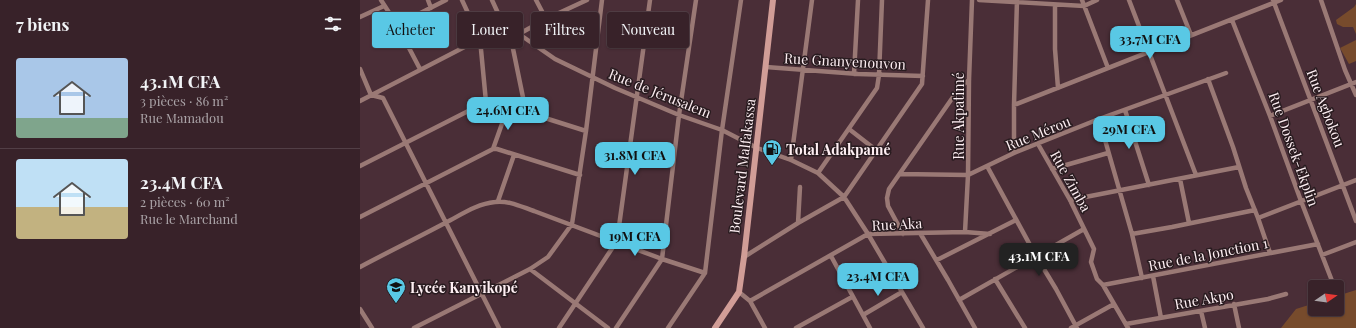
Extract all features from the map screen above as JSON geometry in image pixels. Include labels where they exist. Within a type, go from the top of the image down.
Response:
[{"type":"street","points":[[381,0],[388,12]]},
{"type":"street","points":[[428,0],[431,8]]},
{"type":"street","points":[[423,12],[446,0]]},
{"type":"street","points":[[462,0],[468,12]]},
{"type":"street","points":[[492,0],[498,12]]},
{"type":"street","points":[[536,0],[542,12]]},
{"type":"street","points":[[559,12],[577,2],[587,0]]},
{"type":"street","points":[[414,328],[530,269],[548,257],[572,224],[586,131],[602,0]]},
{"type":"street","points":[[559,328],[617,241],[650,0]]},
{"type":"street","points":[[616,328],[662,259],[679,115],[696,0]]},
{"type":"street","points":[[668,328],[705,273],[722,130],[741,0]]},
{"type":"street","name":"Boulevard Malfakassa","points":[[715,328],[739,292],[757,148],[773,0]]},
{"type":"street","points":[[791,160],[812,0]]},
{"type":"street","points":[[854,74],[858,0]]},
{"type":"street","points":[[818,173],[877,88],[879,75],[882,0]]},
{"type":"street","points":[[744,257],[798,222],[844,198],[921,86],[928,0]]},
{"type":"street","name":"Rue Akpatimé","points":[[965,232],[968,175],[972,0]]},
{"type":"street","points":[[978,0],[1017,1],[1084,6],[1097,0]]},
{"type":"street","points":[[1082,0],[1108,68]]},
{"type":"street","points":[[1129,0],[1196,175]]},
{"type":"street","points":[[1178,0],[1191,35]]},
{"type":"street","points":[[1014,105],[1149,51],[1232,20],[1274,1],[1281,0]]},
{"type":"street","points":[[1321,0],[1348,75],[1354,83],[1356,96]]},
{"type":"street","points":[[1014,153],[1017,1]]},
{"type":"street","name":"Rue Agbokou","points":[[1274,1],[1356,221]]},
{"type":"street","points":[[1055,5],[1055,49],[1058,88]]},
{"type":"street","points":[[360,17],[384,6]]},
{"type":"street","name":"Rue Dossek-Ekplin","points":[[1232,20],[1332,280]]},
{"type":"street","name":"Rue de Jérusalem","points":[[523,37],[555,59],[593,77],[679,115],[722,130],[757,148],[791,160],[818,173],[844,198],[868,234],[923,328]]},
{"type":"street","points":[[409,48],[420,69]]},
{"type":"street","points":[[360,101],[462,48]]},
{"type":"street","points":[[481,48],[486,102]]},
{"type":"street","points":[[513,48],[526,112]]},
{"type":"street","name":"Rue Gnanyenouvon","points":[[766,67],[854,74],[923,76]]},
{"type":"street","points":[[360,69],[371,95]]},
{"type":"street","name":"Rue Mérou","points":[[900,174],[968,175],[1014,153],[1226,72]]},
{"type":"street","points":[[1208,79],[1270,253]]},
{"type":"street","points":[[903,234],[888,206],[887,198],[889,189],[960,87],[969,80]]},
{"type":"street","points":[[1270,116],[1354,83]]},
{"type":"street","points":[[371,95],[383,98],[500,328]]},
{"type":"street","points":[[360,166],[486,102],[526,112],[586,131]]},
{"type":"street","points":[[492,149],[508,107]]},
{"type":"street","points":[[1125,110],[1149,185]]},
{"type":"street","points":[[1099,120],[1132,234],[1142,278]]},
{"type":"street","points":[[849,129],[876,150]]},
{"type":"street","name":"Rue Zimba","points":[[1038,144],[1070,200],[1094,249],[1091,262],[1097,279],[1103,285],[1127,326]]},
{"type":"street","points":[[360,217],[492,149],[497,149],[580,175]]},
{"type":"street","points":[[1052,169],[1108,153]]},
{"type":"street","points":[[498,201],[514,155]]},
{"type":"street","points":[[987,166],[1036,256],[1056,289],[1075,327],[1114,304]]},
{"type":"street","points":[[1070,200],[1239,167]]},
{"type":"street","points":[[1180,179],[1189,223]]},
{"type":"street","points":[[1258,218],[1356,180]]},
{"type":"street","points":[[798,222],[800,187]]},
{"type":"street","points":[[360,267],[470,209],[498,201],[514,204],[572,224],[662,259],[705,273]]},
{"type":"street","points":[[1132,234],[1254,210]]},
{"type":"street","points":[[937,260],[1016,220]]},
{"type":"street","points":[[959,300],[1084,229]]},
{"type":"street","name":"Rue Aka","points":[[750,301],[868,234],[965,232],[990,234]]},
{"type":"street","points":[[920,233],[975,328]]},
{"type":"street","points":[[1322,255],[1356,242]]},
{"type":"street","name":"Rue de la Jonction 1","points":[[1103,285],[1318,244]]},
{"type":"street","points":[[831,256],[870,328]]},
{"type":"street","points":[[530,269],[608,328]]},
{"type":"street","points":[[1153,276],[1161,318]]},
{"type":"street","points":[[995,279],[1025,328]]},
{"type":"street","points":[[739,292],[750,301],[765,328]]},
{"type":"street","points":[[863,316],[902,292]]},
{"type":"street","name":"Rue Akpo","points":[[1127,326],[1201,310],[1268,299],[1286,294]]},
{"type":"street","points":[[796,328],[852,297]]},
{"type":"street","points":[[1234,304],[1239,328]]},
{"type":"street","points":[[360,309],[372,328]]},
{"type":"street","points":[[1201,310],[1205,328]]},
{"type":"shaded area","points":[[1356,4],[1356,34],[1353,27],[1343,27],[1337,24],[1336,20]]},
{"type":"shaded area","points":[[1356,40],[1356,61],[1349,64],[1340,48]]},
{"type":"shaded area","points":[[1356,290],[1356,328],[1281,328],[1296,309],[1308,305],[1308,316],[1344,316],[1344,294]]},
{"type":"place","name":"Total Adakpamé","points":[[772,166]]},
{"type":"place","name":"Lycée Kanyikopé","points":[[396,304]]}]
